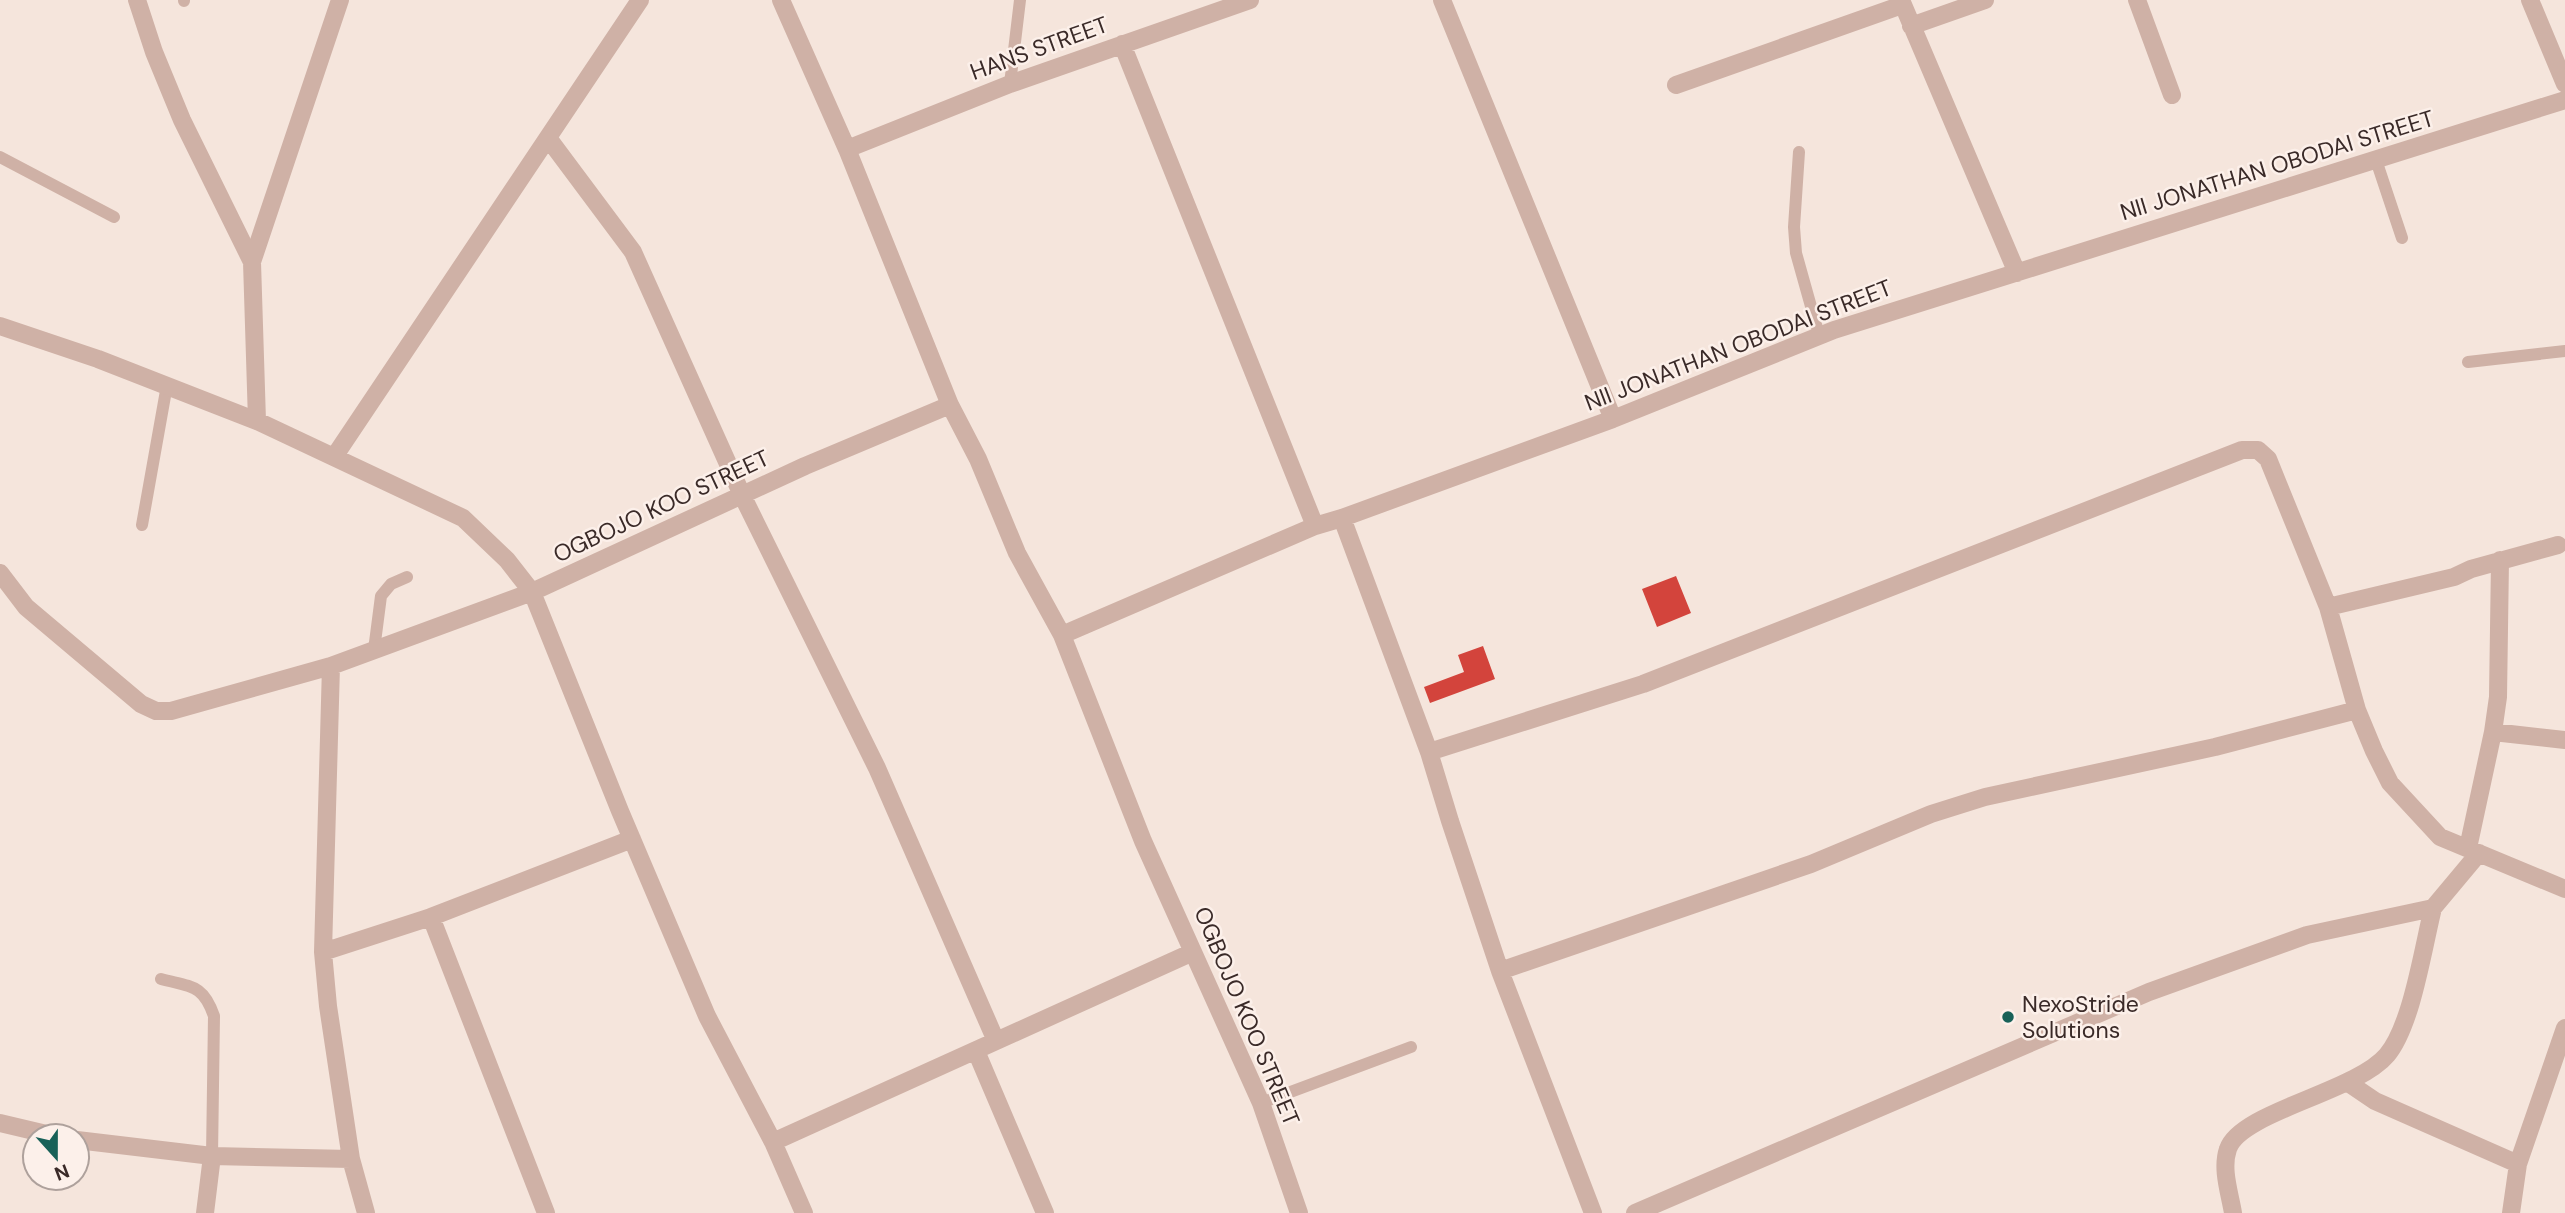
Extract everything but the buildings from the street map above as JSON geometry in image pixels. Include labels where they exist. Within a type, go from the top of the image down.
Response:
[{"type":"street","points":[[137,0],[154,52],[182,120],[252,262]]},
{"type":"street","points":[[257,421],[252,262],[340,0]]},
{"type":"street","points":[[334,457],[640,0]]},
{"type":"street","points":[[781,0],[847,149],[950,405],[978,459],[1017,553],[1062,635]]},
{"type":"street","name":"HANS STREET","points":[[847,149],[1010,84],[1250,0]]},
{"type":"street","points":[[1442,0],[1613,419]]},
{"type":"street","points":[[1911,26],[1985,0]]},
{"type":"street","points":[[2137,0],[2172,95]]},
{"type":"street","points":[[2530,0],[2565,84]]},
{"type":"street","points":[[1676,85],[1901,2],[2017,272]]},
{"type":"street","points":[[1122,44],[1315,526]]},
{"type":"street","name":"NII JONATHAN OBODAI STREET","points":[[1062,635],[1315,526],[1613,419],[1819,335],[2565,100]]},
{"type":"street","points":[[548,138],[633,252],[742,495],[877,768],[996,1041]]},
{"type":"street","points":[[0,326],[167,385],[257,421],[463,518],[507,560],[532,592],[706,1016],[774,1142],[804,1213]]},
{"type":"street","name":"OGBOJO KOO STREET","points":[[1,579],[26,607],[141,704],[156,710],[171,711],[331,666],[532,592],[742,495],[950,405]]},
{"type":"street","points":[[1429,752],[1643,684],[2242,450],[2258,450],[2268,459],[2328,607],[2357,710],[2390,783],[2440,837],[2565,889]]},
{"type":"street","points":[[1342,518],[1429,752],[1500,971],[1593,1213]]},
{"type":"street","points":[[2328,607],[2454,577],[2500,560],[2558,545]]},
{"type":"street","points":[[2233,1213],[2226,1175],[2228,1148],[2246,1128],[2347,1082],[2385,1057],[2403,1030],[2433,908],[2473,851],[2498,697],[2500,560]]},
{"type":"street","name":"OGBOJO KOO STREET","points":[[1062,635],[1143,841],[1261,1103],[1298,1213]]},
{"type":"street","points":[[331,666],[323,952],[328,1006],[351,1159],[366,1213]]},
{"type":"street","points":[[1500,971],[1811,864],[1931,814],[1985,797],[2215,747],[2357,710]]},
{"type":"street","points":[[2493,732],[2565,740]]},
{"type":"street","points":[[323,952],[431,916],[632,839]]},
{"type":"street","points":[[1635,1213],[2149,992],[2307,935],[2433,908]]},
{"type":"street","points":[[431,916],[546,1213]]},
{"type":"street","points":[[774,1142],[1193,952]]},
{"type":"street","points":[[2511,1213],[2518,1164],[2565,1028]]},
{"type":"street","points":[[975,1051],[1045,1213]]},
{"type":"street","points":[[2347,1082],[2375,1101],[2518,1164]]},
{"type":"street","points":[[0,1123],[21,1128]]},
{"type":"street","points":[[91,1142],[212,1156],[351,1159]]},
{"type":"street","points":[[205,1213],[212,1156]]},
{"type":"lane","points":[[1010,84],[1020,0]]},
{"type":"lane","points":[[1799,152],[1794,227],[1796,253],[1819,335]]},
{"type":"lane","points":[[0,158],[114,217]]},
{"type":"lane","points":[[2376,160],[2402,238]]},
{"type":"lane","points":[[2468,362],[2565,351]]},
{"type":"lane","points":[[142,524],[167,385]]},
{"type":"lane","points":[[374,650],[381,596],[391,584],[407,577]]},
{"type":"lane","points":[[161,979],[197,989],[207,997],[214,1016],[212,1156]]},
{"type":"lane","points":[[1261,1103],[1411,1047]]},
{"type":"place","name":"NexoStride Solutions","points":[[2008,1017]]}]
